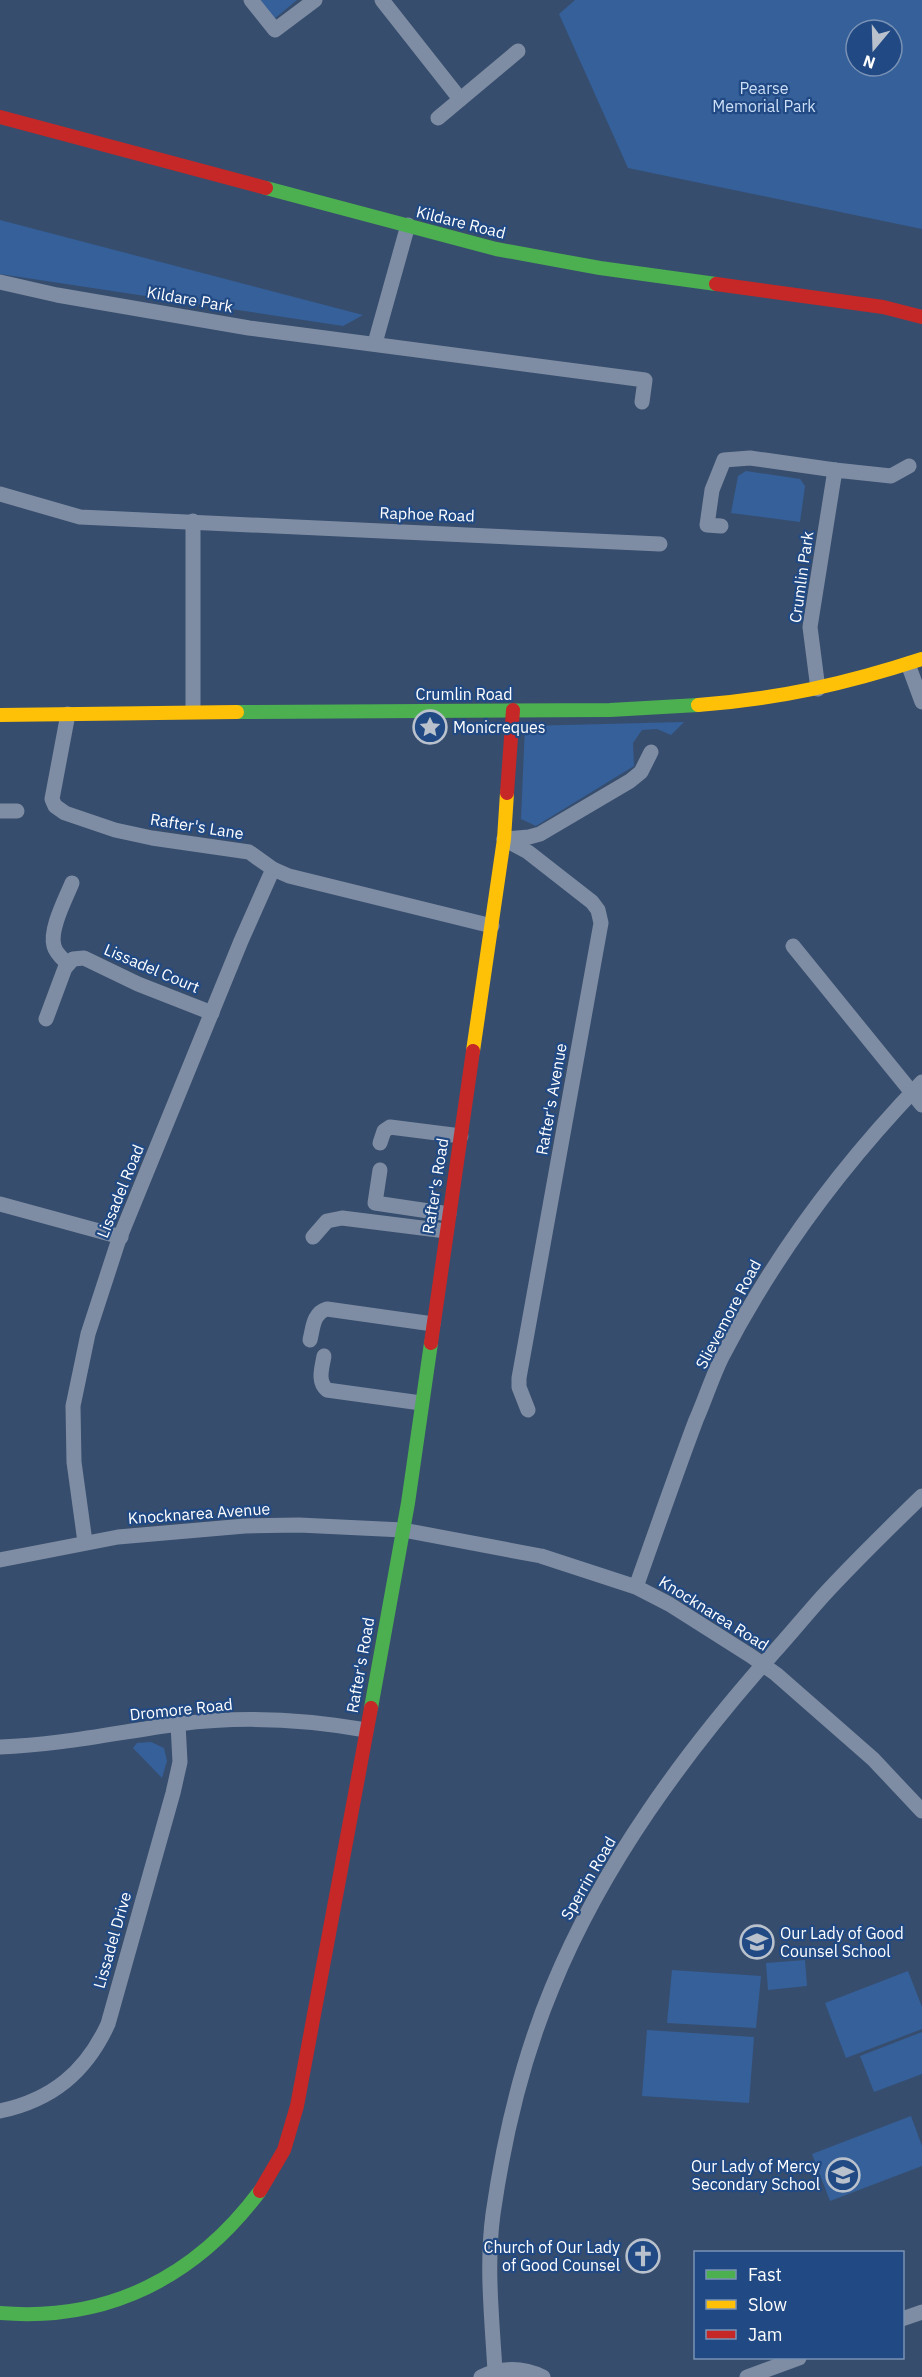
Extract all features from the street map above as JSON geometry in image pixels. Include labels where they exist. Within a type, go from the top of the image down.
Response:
[{"type":"street","points":[[251,0],[275,30],[314,0]]},
{"type":"street","points":[[382,0],[460,99]]},
{"type":"street","points":[[438,118],[518,51]]},
{"type":"street","name":"Kildare Road","points":[[0,117],[496,249],[600,268],[871,305],[922,317]]},
{"type":"street","points":[[375,343],[408,225]]},
{"type":"street","name":"Kildare Park","points":[[0,282],[57,295],[249,328],[645,380],[642,402]]},
{"type":"street","points":[[721,526],[707,525],[712,490],[724,460],[750,458],[891,476],[909,466]]},
{"type":"street","name":"Crumlin Park","points":[[818,689],[810,627],[835,470]]},
{"type":"street","name":"Raphoe Road","points":[[0,494],[80,517],[660,544]]},
{"type":"street","points":[[193,521],[193,711]]},
{"type":"street","points":[[915,661],[922,702]]},
{"type":"street","name":"Crumlin Road","points":[[0,715],[193,711],[513,710],[713,704],[818,689],[886,672],[915,661]]},
{"type":"street","name":"Rafter's Road","points":[[0,2313],[40,2315],[99,2306],[130,2296],[162,2280],[193,2259],[239,2217],[277,2163],[289,2133],[296,2110],[403,1530],[504,838],[513,710]]},
{"type":"street","name":"Rafter's Lane","points":[[68,714],[52,799],[55,806],[65,813],[115,830],[152,838],[249,852],[273,869],[289,876],[492,926]]},
{"type":"street","points":[[504,838],[529,837],[553,828],[630,781],[641,772],[651,752]]},
{"type":"street","points":[[0,811],[17,811]]},
{"type":"street","name":"Rafter's Avenue","points":[[504,838],[528,852],[592,902],[598,910],[601,923],[519,1378],[521,1395],[528,1410]]},
{"type":"street","name":"Lissadel Road","points":[[85,1542],[74,1462],[73,1406],[88,1334],[121,1237],[241,941],[273,869]]},
{"type":"street","points":[[46,1019],[68,964],[59,955],[53,940],[54,929],[72,883]]},
{"type":"street","points":[[793,946],[917,1087],[922,1105]]},
{"type":"street","name":"Lissadel Court","points":[[68,964],[73,959],[84,958],[138,984],[212,1013]]},
{"type":"street","name":"Slievemore Road","points":[[636,1587],[663,1504],[721,1359],[781,1256],[826,1194],[883,1124],[917,1087]]},
{"type":"street","points":[[380,1143],[384,1131],[390,1126],[461,1136]]},
{"type":"street","points":[[380,1170],[375,1203],[448,1214]]},
{"type":"street","points":[[0,1204],[121,1237]]},
{"type":"street","points":[[314,1237],[327,1221],[342,1218],[446,1231]]},
{"type":"street","points":[[310,1340],[316,1317],[321,1311],[327,1309],[433,1324]]},
{"type":"street","points":[[324,1356],[320,1378],[322,1386],[327,1390],[421,1403]]},
{"type":"street","name":"Sperrin Road","points":[[488,2374],[493,2216],[511,2111],[551,1989],[578,1929],[651,1808],[703,1735],[820,1598],[922,1496]]},
{"type":"street","name":"Knocknarea Avenue","points":[[0,1560],[85,1542],[244,1526],[299,1525],[403,1530]]},
{"type":"street","name":"Knocknarea Road","points":[[403,1530],[541,1556],[636,1587],[669,1604],[763,1664],[873,1759],[922,1811]]},
{"type":"street","name":"Dromore Road","points":[[0,1747],[119,1735],[178,1724],[280,1719],[334,1724],[366,1731]]},
{"type":"street","name":"Lissadel Drive","points":[[0,2111],[26,2106],[55,2090],[83,2066],[99,2043],[108,2024],[173,1793],[180,1762],[178,1724]]},
{"type":"street","points":[[904,2319],[922,2312]]},
{"type":"street","points":[[747,2377],[796,2359]]},
{"type":"street","points":[[488,2374],[511,2369],[529,2371],[543,2377]]},
{"type":"green space","points":[[256,0],[297,0],[274,19]]},
{"type":"green space","name":"Pearse Memorial Park","points":[[575,0],[922,0],[922,229],[628,168],[559,14]]},
{"type":"green space","points":[[0,220],[363,315],[343,326],[0,274]]},
{"type":"green space","points":[[746,471],[800,479],[805,486],[800,522],[731,513],[738,476]]},
{"type":"green space","points":[[684,722],[671,735],[657,729],[642,730],[633,743],[634,766],[536,826],[521,819],[525,726]]},
{"type":"green space","points":[[151,1742],[164,1748],[167,1761],[162,1778],[133,1748],[137,1743]]},
{"type":"green space","points":[[805,1960],[807,1986],[768,1990],[766,1963]]},
{"type":"green space","points":[[672,1970],[761,1976],[756,2028],[667,2023]]},
{"type":"green space","points":[[908,1971],[922,2007],[922,2029],[846,2058],[825,2003]]},
{"type":"green space","points":[[647,2030],[754,2037],[749,2103],[642,2096]]},
{"type":"green space","points":[[922,2032],[922,2074],[874,2092],[860,2056]]},
{"type":"green space","points":[[911,2116],[922,2146],[922,2166],[830,2201],[812,2154]]},
{"type":"traffic: fast","points":[[266,188],[496,249],[600,268],[716,284]]},
{"type":"traffic: fast","points":[[237,712],[610,710],[698,705]]},
{"type":"traffic: fast","points":[[371,1708],[408,1503],[431,1343]]},
{"type":"traffic: fast","points":[[0,2313],[40,2314],[77,2310],[113,2301],[146,2288],[178,2270],[208,2248],[260,2191]]},
{"type":"traffic: slow","points":[[698,705],[756,699],[812,689],[922,659]]},
{"type":"traffic: slow","points":[[0,715],[237,712]]},
{"type":"traffic: slow","points":[[473,1051],[504,839],[507,793]]},
{"type":"traffic: jam","points":[[0,117],[266,188]]},
{"type":"traffic: jam","points":[[716,284],[883,307],[922,317]]},
{"type":"traffic: jam","points":[[507,793],[513,710]]},
{"type":"traffic: jam","points":[[431,1343],[473,1051]]},
{"type":"traffic: jam","points":[[260,2191],[284,2150],[297,2106],[371,1708]]},
{"type":"place","name":"Monicreques","points":[[430,727]]},
{"type":"place","name":"Our Lady of Good Counsel School","points":[[757,1942]]},
{"type":"place","name":"Our Lady of Mercy Secondary School","points":[[843,2175]]},
{"type":"place","name":"Church of Our Lady of Good Counsel","points":[[643,2256]]}]
